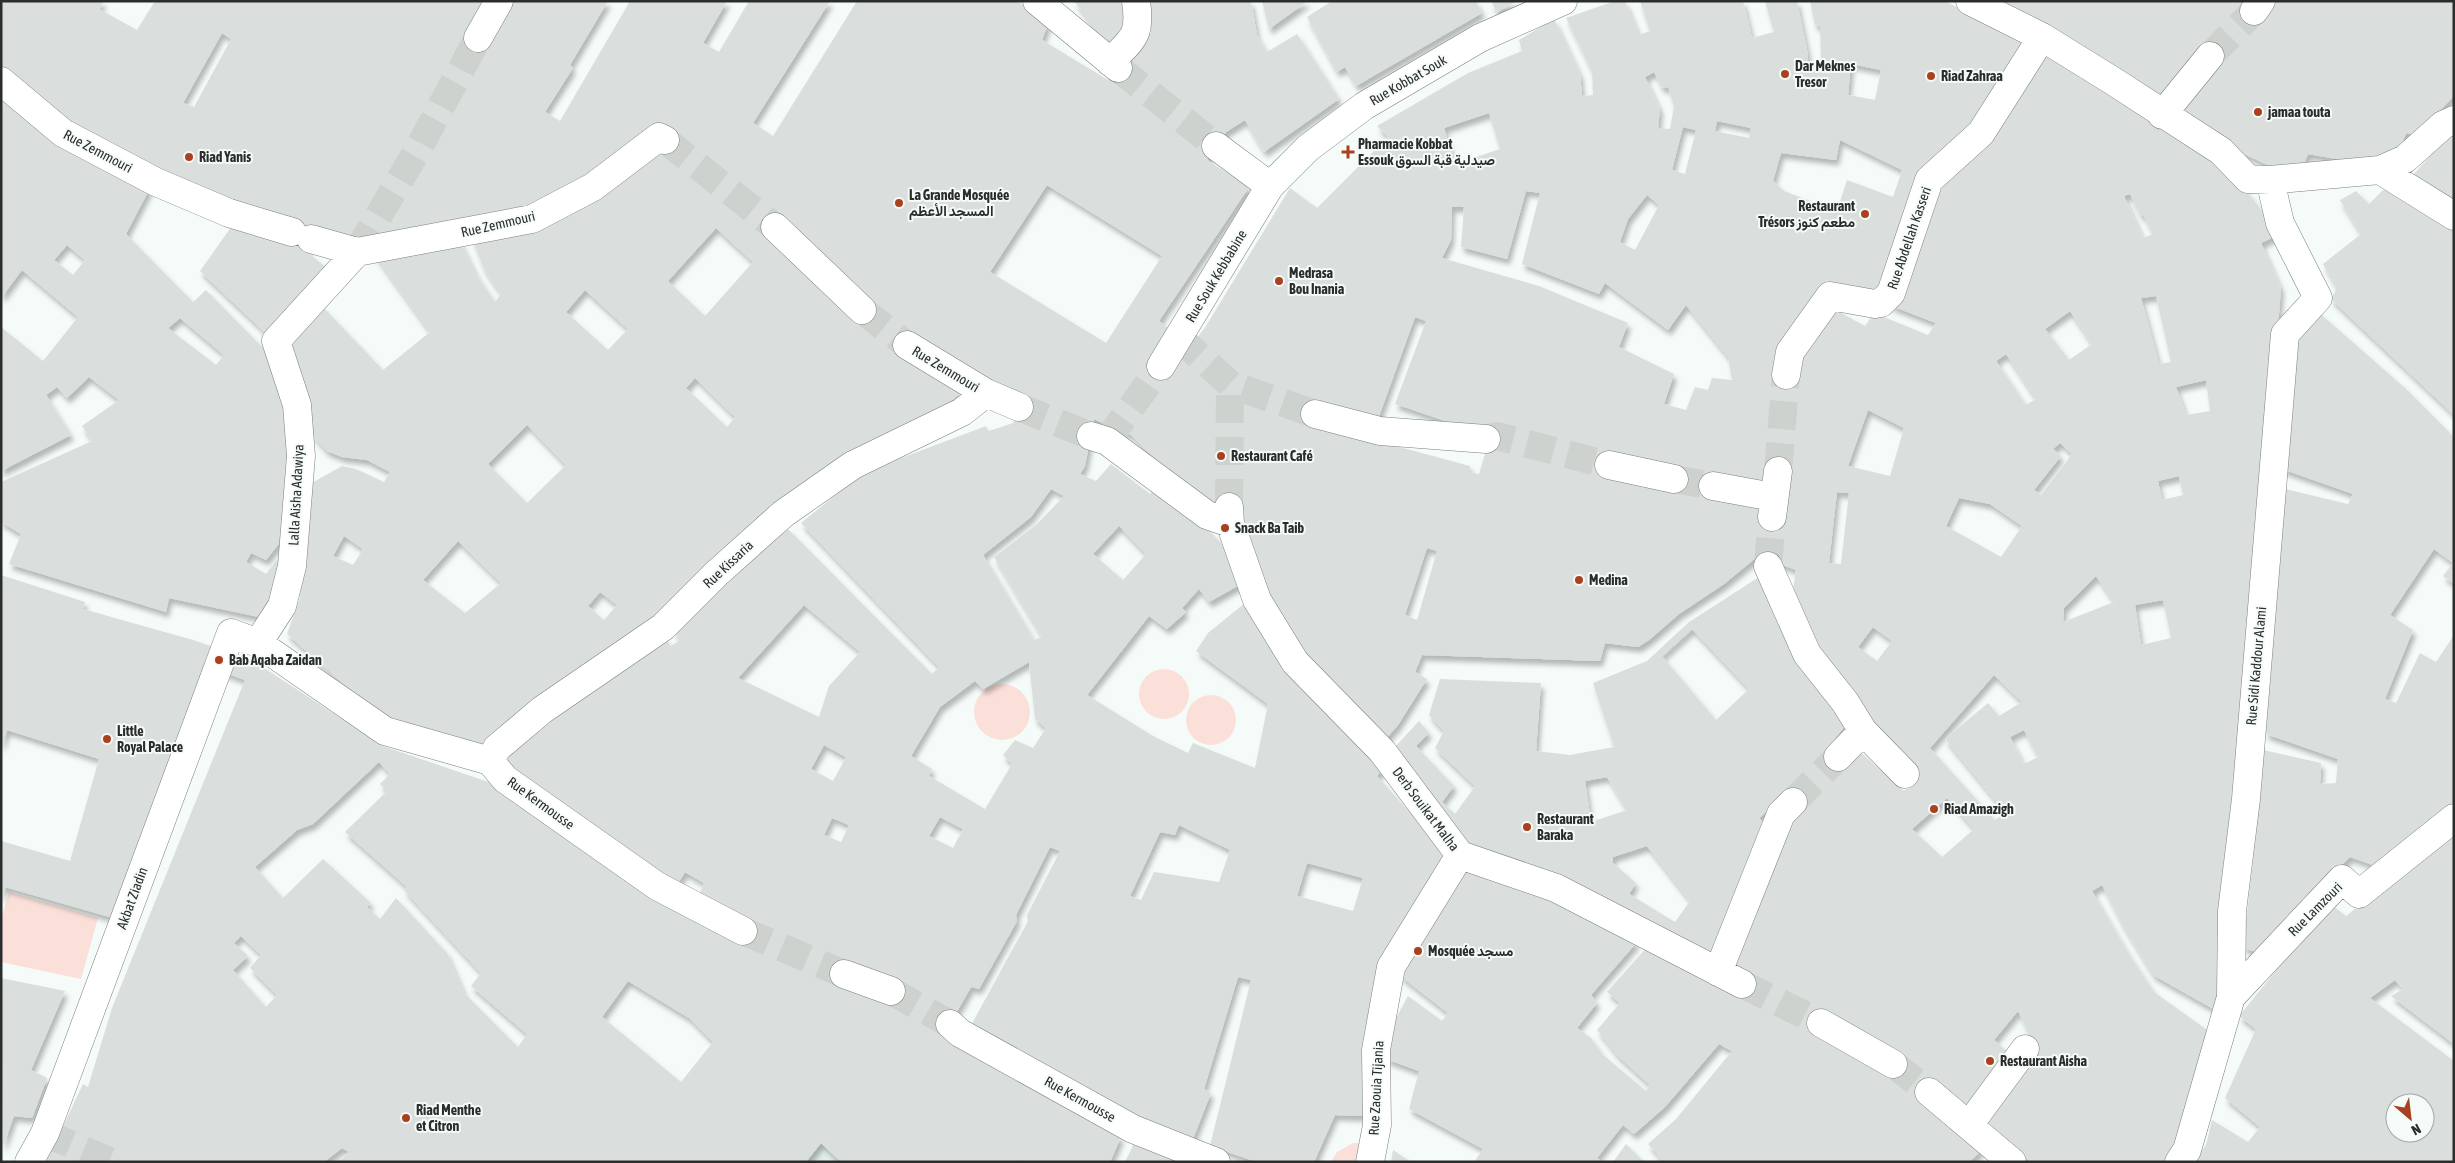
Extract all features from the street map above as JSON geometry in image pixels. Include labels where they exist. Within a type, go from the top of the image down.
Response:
[{"type":"street","points":[[478,38],[499,1]]},
{"type":"street","points":[[1037,1],[1114,65],[1136,35],[1139,22],[1136,1]]},
{"type":"street","name":"Rue Kobbat Souk","points":[[1270,186],[1308,148],[1364,106],[1480,38],[1563,1]]},
{"type":"street","points":[[1970,1],[2042,37],[2113,81],[2162,115],[2221,151],[2248,179],[2270,180],[2380,170],[2405,159],[2443,125],[2454,120]]},
{"type":"street","name":"Rue Abdellah Kasseri","points":[[1786,375],[1790,352],[1830,296],[1875,304],[1882,303],[1891,293],[1929,180],[1981,133],[2042,37]]},
{"type":"street","points":[[2162,115],[2210,56]]},
{"type":"street","name":"Rue Zemmouri","points":[[1,81],[63,133],[148,177],[229,214],[357,252],[532,219],[593,187],[659,137],[665,140]]},
{"type":"street","points":[[1216,146],[1270,186]]},
{"type":"street","points":[[2380,170],[2454,216]]},
{"type":"street","name":"Rue Sidi Kaddour Alami","points":[[2231,997],[2232,911],[2246,799],[2284,334],[2318,298],[2280,223],[2270,180]]},
{"type":"street","name":"Rue Souk Kebbabine","points":[[1161,366],[1270,186]]},
{"type":"street","points":[[775,227],[862,310]]},
{"type":"street","name":"Lalla Aisha Adawiya","points":[[258,644],[282,606],[292,566],[300,456],[298,406],[276,341],[357,252]]},
{"type":"street","name":"Rue Zemmouri","points":[[907,345],[986,393],[1019,407]]},
{"type":"street","name":"Rue Kissaria","points":[[490,761],[497,748],[542,710],[662,627],[716,574],[783,514],[853,465],[962,412],[986,393]]},
{"type":"street","points":[[1315,414],[1380,432],[1486,439]]},
{"type":"street","name":"Derb Souikat Malha","points":[[1091,436],[1107,441],[1207,515],[1229,515],[1257,600],[1295,662],[1382,751],[1460,855],[1556,888],[1742,984]]},
{"type":"street","points":[[1609,465],[1674,479]]},
{"type":"street","points":[[1713,486],[1774,495]]},
{"type":"street","points":[[1768,566],[1806,654],[1846,702],[1863,731],[1905,774]]},
{"type":"street","name":"Akbat Ziadin","points":[[29,1162],[45,1133],[231,633],[258,644]]},
{"type":"street","points":[[258,644],[385,731],[490,761]]},
{"type":"street","points":[[1838,757],[1863,731]]},
{"type":"street","name":"Rue Kermousse","points":[[490,761],[505,779],[657,886],[742,931]]},
{"type":"street","points":[[1718,972],[1781,814],[1793,802]]},
{"type":"street","name":"Rue Lamzouri","points":[[2231,997],[2342,879],[2359,894],[2454,818]]},
{"type":"street","name":"Rue Zaouia Tijania","points":[[1370,1162],[1377,1125],[1376,1050],[1391,967],[1460,855]]},
{"type":"street","points":[[844,974],[890,990]]},
{"type":"street","points":[[2179,1162],[2187,1150],[2231,997]]},
{"type":"street","points":[[1821,1023],[1893,1064]]},
{"type":"street","name":"Rue Kermousse","points":[[950,1024],[960,1033],[1133,1129],[1216,1162]]},
{"type":"street","points":[[1969,1124],[2025,1049]]},
{"type":"street","points":[[1929,1092],[1969,1124],[1995,1157]]},
{"type":"shaded area","points":[[1159,669],[1169,669],[1182,676],[1189,689],[1189,699],[1182,712],[1169,719],[1159,719],[1150,715],[1143,708],[1139,699],[1139,689],[1143,680],[1150,673]]},
{"type":"shaded area","points":[[1002,684],[1013,686],[1022,692],[1028,701],[1030,712],[1028,723],[1022,732],[1013,738],[1002,740],[991,738],[982,732],[976,723],[974,712],[976,701],[982,692],[991,686]]},
{"type":"shaded area","points":[[1206,695],[1216,695],[1229,702],[1236,715],[1236,725],[1229,738],[1216,745],[1206,745],[1197,741],[1190,734],[1186,725],[1186,715],[1190,706],[1197,699]]},
{"type":"shaded area","points":[[9,892],[98,918],[81,979],[1,962],[1,920]]},
{"type":"shaded area","points":[[821,1143],[841,1162],[806,1162]]},
{"type":"shaded area","points":[[1353,1143],[1362,1143],[1384,1162],[1331,1162],[1337,1152]]},
{"type":"building","points":[[1,1],[104,1],[99,9],[137,30],[155,1],[488,1],[470,34],[486,41],[509,1],[608,1],[570,65],[573,68],[545,112],[560,121],[630,1],[727,1],[703,43],[719,52],[749,1],[830,1],[753,123],[773,136],[857,1],[1018,1],[1048,24],[1042,40],[1108,80],[1151,33],[1149,1],[1251,1],[1257,35],[1267,52],[1297,34],[1339,99],[1264,152],[1245,120],[1226,132],[1207,160],[1249,187],[1159,321],[1170,330],[1149,359],[1171,372],[1206,326],[1290,188],[1317,208],[1388,137],[1377,126],[1468,73],[1522,51],[1519,40],[1554,19],[1580,74],[1582,96],[1593,95],[1592,71],[1566,18],[1615,1],[1625,1],[1639,35],[1650,31],[1640,1],[1743,1],[1752,38],[1774,32],[1765,1],[1797,1],[1808,55],[1807,62],[1821,62],[1820,26],[1815,25],[1810,1],[1945,1],[2026,44],[1975,128],[1922,176],[1879,296],[1833,287],[1807,314],[1783,348],[1780,375],[1792,375],[1832,308],[1865,326],[1874,313],[1928,335],[1936,323],[1889,305],[1901,293],[1936,189],[1984,139],[2045,52],[2213,159],[2241,184],[2267,217],[2276,236],[2261,243],[2281,288],[2253,560],[2245,706],[2223,910],[2224,989],[2217,1011],[2153,975],[2122,924],[2102,885],[2092,891],[2128,953],[2154,992],[2210,1032],[2193,1089],[2194,1102],[2175,1155],[2170,1162],[2031,1162],[1985,1123],[2038,1053],[2018,1011],[1994,1040],[2009,1053],[1967,1110],[1934,1085],[1922,1100],[1982,1150],[1969,1162],[1664,1162],[1648,1144],[1676,1119],[1732,1051],[1719,1044],[1665,1107],[1634,1134],[1623,1125],[1597,1158],[1602,1162],[1474,1162],[1483,1149],[1409,1109],[1419,1071],[1386,1059],[1396,1018],[1408,996],[1442,1021],[1448,1013],[1399,975],[1467,867],[1563,902],[1637,942],[1591,995],[1597,1003],[1577,1028],[1591,1038],[1602,1054],[1646,1091],[1650,1085],[1618,1056],[1597,1030],[1620,1003],[1607,992],[1647,947],[1738,993],[1747,975],[1731,967],[1785,827],[1802,810],[1786,795],[1759,818],[1766,826],[1738,904],[1712,959],[1561,882],[1474,850],[1448,828],[1393,749],[1419,721],[1429,733],[1416,746],[1454,786],[1442,802],[1455,814],[1475,786],[1435,748],[1444,731],[1429,715],[1440,679],[1541,683],[1536,751],[1570,755],[1614,747],[1593,683],[1647,661],[1689,622],[1762,575],[1801,662],[1839,706],[1848,722],[1828,747],[1845,764],[1858,750],[1904,791],[1919,777],[1864,721],[1813,647],[1791,606],[1796,570],[1758,556],[1724,584],[1679,614],[1638,647],[1605,643],[1600,661],[1422,655],[1415,672],[1427,679],[1398,725],[1385,740],[1318,676],[1299,652],[1267,593],[1236,506],[1208,509],[1131,435],[1094,419],[1085,466],[1080,474],[1096,481],[1111,464],[1150,494],[1158,486],[1195,516],[1222,544],[1241,584],[1209,602],[1199,589],[1182,608],[1186,612],[1167,629],[1149,616],[1087,695],[1153,736],[1188,753],[1193,743],[1255,768],[1268,704],[1196,651],[1208,633],[1245,603],[1290,673],[1382,769],[1377,776],[1448,855],[1383,968],[1365,1063],[1365,1116],[1335,1115],[1314,1162],[1257,1162],[1210,1146],[1251,980],[1238,977],[1204,1089],[1211,1093],[1193,1139],[1094,1101],[969,1029],[1028,921],[1027,915],[1060,851],[1050,847],[1016,915],[1017,921],[979,989],[971,987],[946,1031],[958,1047],[1121,1137],[1110,1162],[1021,1162],[1017,1160],[1015,1162],[841,1162],[821,1143],[806,1162],[338,1162],[349,1152],[342,1148],[324,1162],[46,1162],[83,1084],[88,1087],[112,1008],[245,680],[203,665],[113,918],[5,887],[1,899],[1,841],[70,861],[99,759],[7,730],[1,748],[1,575],[85,602],[83,609],[193,640],[252,660],[383,746],[494,784],[649,897],[744,942],[751,924],[698,898],[704,883],[685,872],[674,890],[603,841],[503,766],[505,760],[545,719],[665,638],[671,646],[679,641],[674,631],[719,582],[749,556],[788,529],[932,674],[939,667],[801,523],[864,472],[986,426],[989,431],[1013,423],[1022,397],[913,336],[900,353],[962,392],[935,414],[838,463],[798,489],[654,622],[480,749],[381,717],[287,634],[300,598],[310,484],[342,466],[356,469],[384,482],[390,472],[367,460],[342,457],[327,451],[313,436],[286,342],[322,306],[383,370],[430,332],[374,254],[460,241],[476,274],[495,302],[501,294],[484,269],[472,238],[533,225],[591,197],[597,201],[661,146],[668,136],[658,128],[589,181],[527,212],[384,239],[355,237],[314,230],[307,252],[332,272],[269,336],[200,271],[234,223],[288,245],[294,223],[157,171],[71,130],[1,70]],"holes":[[[222,33],[231,39],[194,107],[183,103]],[[1851,64],[1881,70],[1875,100],[1848,95]],[[1654,72],[1662,88],[1668,87],[1674,106],[1670,129],[1658,128],[1660,109],[1645,77]],[[1489,113],[1500,149],[1455,164],[1444,128]],[[1717,121],[1751,128],[1749,138],[1715,131]],[[1683,127],[1696,130],[1685,174],[1672,170]],[[1840,140],[1902,170],[1893,197],[1847,180],[1837,211],[1784,191],[1773,181],[1781,153],[1836,160]],[[714,165],[722,170],[711,185],[703,179]],[[1047,185],[1162,256],[1106,343],[990,272]],[[1526,191],[1540,193],[1522,264],[1599,294],[1605,283],[1668,330],[1686,305],[1728,357],[1732,380],[1712,378],[1708,390],[1695,387],[1686,410],[1664,404],[1674,374],[1619,347],[1628,323],[1539,286],[1442,258],[1451,240],[1452,207],[1464,207],[1461,247],[1507,259]],[[2130,194],[2141,216],[2143,214],[2153,234],[2143,238],[2124,196]],[[1647,195],[1659,205],[1635,250],[1620,242],[1628,219]],[[781,220],[869,301],[856,317],[768,235]],[[716,228],[753,262],[705,316],[668,281]],[[585,290],[628,329],[608,350],[566,312]],[[2156,296],[2171,362],[2159,364],[2141,298]],[[2070,311],[2092,344],[2069,360],[2045,329]],[[1415,317],[1426,321],[1395,404],[1484,434],[1488,444],[1479,474],[1470,472],[1470,466],[1310,423],[1318,405],[1377,422]],[[2006,354],[2036,399],[2026,405],[1996,361]],[[695,378],[735,417],[727,427],[686,388]],[[2206,380],[2210,411],[2186,415],[2176,387]],[[1868,410],[1904,428],[1890,476],[1848,466]],[[527,425],[566,465],[527,503],[488,464]],[[2060,443],[2072,454],[2041,495],[2034,490],[2061,456],[2053,449]],[[1611,458],[1676,472],[1671,490],[1606,472]],[[1788,470],[1780,520],[1765,518],[1768,505],[1712,492],[1715,479],[1761,486],[1768,472]],[[2179,476],[2183,495],[2162,500],[2158,481]],[[1051,489],[1064,496],[1037,524],[994,557],[1042,637],[1034,640],[983,555],[1031,517]],[[1837,492],[1849,493],[1841,564],[1829,563]],[[1959,498],[1990,504],[2022,526],[2001,557],[1946,526]],[[1119,526],[1146,554],[1123,580],[1093,554]],[[344,536],[363,549],[353,565],[333,556]],[[458,541],[501,583],[465,613],[423,580]],[[1427,548],[1437,551],[1417,620],[1405,615]],[[2096,576],[2114,602],[2063,622],[2064,608]],[[600,592],[617,605],[604,620],[588,606]],[[2163,600],[2171,638],[2141,645],[2135,605]],[[804,605],[860,652],[829,686],[819,717],[738,678]],[[1873,627],[1892,641],[1877,661],[1858,647]],[[1692,629],[1749,689],[1716,720],[1662,656]],[[1029,662],[1035,719],[1046,728],[1033,748],[1015,740],[1003,755],[1012,764],[985,809],[929,776],[932,769],[911,756],[940,707],[975,681],[983,689]],[[1994,675],[2022,702],[1999,716],[1988,703],[1945,739],[2005,812],[1995,820],[1930,748]],[[2024,730],[2038,757],[2024,764],[2010,737]],[[824,745],[846,757],[833,781],[811,769]],[[379,762],[390,774],[380,784],[387,791],[345,832],[407,887],[404,890],[481,973],[471,986],[527,1034],[518,1047],[464,993],[447,953],[396,898],[380,919],[367,907],[371,903],[323,859],[283,898],[255,867],[297,830],[313,824]],[[1607,777],[1627,810],[1591,822],[1585,781]],[[1947,798],[1974,829],[1942,857],[1912,829]],[[940,817],[963,829],[953,848],[929,836]],[[832,818],[849,825],[841,842],[824,835]],[[1179,825],[1230,850],[1219,882],[1154,872],[1141,900],[1130,896],[1160,832],[1175,835]],[[1647,846],[1690,901],[1675,922],[1629,894],[1636,883],[1613,863],[1613,857]],[[1307,863],[1363,878],[1353,911],[1297,896]],[[241,936],[261,955],[250,968],[277,995],[266,1007],[233,970],[248,956],[234,943]],[[846,962],[897,986],[890,998],[838,980]],[[628,981],[689,1018],[713,1042],[681,1082],[602,1017]],[[1825,1016],[1867,1033],[1898,1057],[1888,1071],[1831,1037],[1828,1042],[1814,1034]]]},
{"type":"building","points":[[1074,1],[1125,1],[1127,21],[1120,30],[1124,36],[1112,49]]},
{"type":"building","points":[[1262,1],[1308,1],[1269,29]]},
{"type":"building","points":[[1332,1],[1476,1],[1482,13],[1356,86],[1345,67],[1337,72],[1307,17]]},
{"type":"building","points":[[1491,1],[1517,1],[1497,12]]},
{"type":"building","points":[[1992,1],[2454,1],[2454,96],[2416,135],[2406,133],[2397,156],[2371,165],[2308,154],[2301,171],[2272,167],[2227,146]]},
{"type":"building","points":[[1,92],[150,188],[126,234],[193,302],[206,290],[276,361],[290,408],[291,464],[281,541],[266,560],[251,553],[246,562],[266,574],[281,554],[276,598],[259,617],[169,598],[166,612],[9,564],[21,534],[1,522],[1,482],[92,441],[82,426],[119,400],[89,377],[67,398],[57,387],[46,395],[71,435],[1,471],[1,327],[43,361],[78,317],[22,270],[1,298]],"holes":[[[67,245],[85,260],[73,275],[54,260]],[[180,318],[224,355],[216,365],[168,328]]]},
{"type":"building","points":[[2454,133],[2454,204],[2413,175],[2448,136]]},
{"type":"building","points":[[2385,188],[2454,228],[2454,415],[2331,299],[2337,288],[2323,264],[2361,234],[2340,200],[2356,191],[2369,204]]},
{"type":"building","points":[[2316,310],[2405,388],[2454,437],[2454,584],[2443,576],[2453,563],[2434,549],[2390,615],[2413,630],[2385,699],[2396,703],[2420,653],[2436,662],[2454,635],[2454,808],[2381,868],[2350,857],[2316,890],[2263,954],[2243,948],[2257,826],[2253,825],[2259,749],[2321,763],[2320,784],[2336,783],[2338,759],[2266,734],[2281,488],[2348,504],[2353,494],[2282,469],[2293,342]]},
{"type":"building","points":[[2454,831],[2454,1044],[2391,996],[2403,989],[2395,980],[2370,998],[2454,1061],[2454,1162],[2194,1162],[2206,1145],[2212,1120],[2248,1142],[2260,1127],[2225,1098],[2256,1029],[2239,1016],[2300,941],[2333,906],[2346,916]]},
{"type":"building","points":[[1,978],[65,991],[31,1070],[47,1078],[32,1118],[14,1116],[3,1147]]},
{"type":"building","points":[[1136,1139],[1193,1162],[1125,1162]]},
{"type":"building","points":[[1626,1144],[1644,1162],[1613,1162]]},
{"type":"building","points":[[1393,1150],[1411,1162],[1391,1162]]},
{"type":"tunnel","points":[[2210,56],[2254,11]]},
{"type":"tunnel","points":[[357,252],[417,151],[478,38]]},
{"type":"tunnel","points":[[1118,68],[1216,146]]},
{"type":"tunnel","points":[[665,140],[775,227]]},
{"type":"tunnel","points":[[862,310],[907,345]]},
{"type":"tunnel","points":[[1178,337],[1230,384],[1315,414]]},
{"type":"tunnel","points":[[1107,441],[1161,366]]},
{"type":"tunnel","points":[[1778,471],[1786,375]]},
{"type":"tunnel","points":[[1229,507],[1230,384]]},
{"type":"tunnel","points":[[1019,407],[1091,436]]},
{"type":"tunnel","points":[[1486,439],[1497,436],[1609,465]]},
{"type":"tunnel","points":[[1674,479],[1713,486]]},
{"type":"tunnel","points":[[1768,566],[1772,517]]},
{"type":"tunnel","points":[[1793,802],[1838,757]]},
{"type":"tunnel","points":[[743,931],[844,974]]},
{"type":"tunnel","points":[[1742,984],[1821,1023]]},
{"type":"tunnel","points":[[891,991],[950,1024]]},
{"type":"tunnel","points":[[1893,1064],[1929,1092]]},
{"type":"tunnel","points":[[45,1133],[111,1162]]},
{"type":"place","name":"Dar Meknes Tresor","points":[[1785,74]]},
{"type":"place","name":"Riad Zahraa","points":[[1931,76]]},
{"type":"place","name":"jamaa touta","points":[[2258,112]]},
{"type":"place","name":"Pharmacie Kobbat Essouk صيدلية قبة السوق","points":[[1348,152]]},
{"type":"place","name":"Riad Yanis","points":[[189,157]]},
{"type":"place","name":"La Grande Mosquée المسجد الأعظم","points":[[899,203]]},
{"type":"place","name":"Restaurant Trésors مطعم كنوز","points":[[1865,214]]},
{"type":"place","name":"Medrasa Bou Inania","points":[[1279,281]]},
{"type":"place","name":"Restaurant Café","points":[[1221,456]]},
{"type":"place","name":"Snack Ba Taib","points":[[1225,528]]},
{"type":"place","name":"Medina","points":[[1579,580]]},
{"type":"place","name":"Bab Aqaba Zaidan","points":[[219,660]]},
{"type":"place","name":"Little Royal Palace","points":[[107,739]]},
{"type":"place","name":"Riad Amazigh","points":[[1934,809]]},
{"type":"place","name":"Restaurant Baraka","points":[[1527,827]]},
{"type":"place","name":"Mosquée مسجد","points":[[1418,951]]},
{"type":"place","name":"Restaurant Aisha","points":[[1990,1061]]},
{"type":"place","name":"Riad Menthe et Citron","points":[[406,1118]]}]
